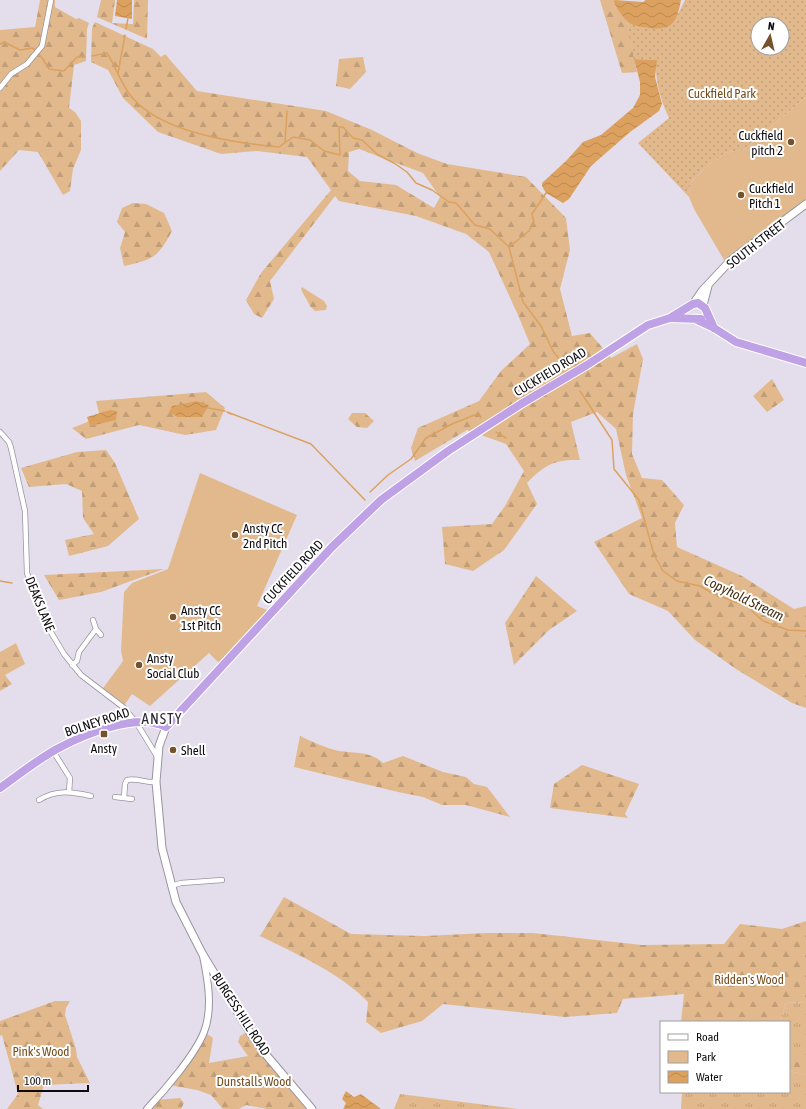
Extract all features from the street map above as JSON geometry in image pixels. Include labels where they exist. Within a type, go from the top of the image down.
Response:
[{"type":"highway","points":[[714,328],[704,308],[698,303],[691,306],[688,314],[694,320],[714,328],[736,342],[806,364]]},
{"type":"highway","name":"CUCKFIELD ROAD","points":[[166,727],[332,547],[381,500],[448,451],[521,404],[587,365],[648,325],[670,318],[691,306]]},
{"type":"highway","points":[[694,320],[704,316],[704,308]]},
{"type":"highway","name":"CUCKFIELD ROAD","points":[[670,318],[694,320]]},
{"type":"highway","name":"BOLNEY ROAD","points":[[0,788],[53,751],[98,732],[136,722],[152,722],[166,727]]},
{"type":"main road","name":"SOUTH STREET","points":[[691,306],[702,291],[731,260],[806,204]]},
{"type":"main road","name":"SOUTH STREET","points":[[704,308],[708,286]]},
{"type":"main road","name":"CUCKFIELD ROAD","points":[[166,727],[159,746],[156,782],[162,848],[176,902],[202,954]]},
{"type":"main road","name":"BURGESS HILL ROAD","points":[[202,954],[209,971],[254,1038],[312,1109]]},
{"type":"street","points":[[0,88],[11,74],[27,64],[42,46],[51,0]]},
{"type":"street","name":"DEAKS LANE","points":[[0,432],[9,442],[11,448],[25,511],[26,573],[46,624],[72,665],[81,675],[123,707],[136,722],[158,758]]},
{"type":"street","points":[[93,620],[96,629],[101,635]]},
{"type":"street","points":[[72,665],[77,661],[79,652],[96,629]]},
{"type":"street","points":[[53,751],[70,778],[69,792]]},
{"type":"street","points":[[124,798],[125,784],[127,780],[142,779],[148,782],[156,782]]},
{"type":"street","points":[[39,800],[49,794],[69,792],[91,796]]},
{"type":"street","points":[[115,797],[132,799]]},
{"type":"street","points":[[171,886],[181,883],[222,880]]},
{"type":"street","points":[[147,1109],[169,1085],[204,1032],[208,1009],[209,971]]},
{"type":"green space","points":[[40,0],[55,0],[55,7],[76,19],[79,18],[89,23],[87,29],[86,61],[74,65],[69,108],[75,112],[81,121],[81,150],[73,169],[70,191],[63,195],[38,152],[19,150],[0,171],[0,30],[35,27]]},
{"type":"green space","points":[[101,0],[115,0],[112,23],[133,24],[134,0],[148,0],[147,39],[97,17]]},
{"type":"green space","points":[[600,0],[615,0],[613,2],[627,21],[637,72],[622,73]]},
{"type":"green space","name":"Cuckfield Park","points":[[685,0],[806,0],[806,97],[745,149],[725,153],[705,168],[691,182],[689,197],[638,143],[669,118],[659,89],[656,75],[656,60],[634,59],[627,21],[635,25],[678,14]]},
{"type":"green space","points":[[95,22],[153,49],[161,57],[165,54],[197,91],[326,111],[372,130],[417,153],[447,164],[526,177],[566,218],[570,250],[560,289],[572,336],[590,333],[611,358],[637,344],[643,359],[633,414],[632,454],[642,478],[662,480],[684,505],[675,523],[677,547],[742,576],[794,609],[806,606],[806,708],[792,703],[736,669],[695,640],[668,611],[629,594],[594,542],[642,518],[626,475],[616,429],[597,412],[571,422],[580,460],[550,464],[527,483],[537,504],[504,550],[473,571],[445,564],[442,527],[492,524],[505,506],[524,471],[506,444],[467,430],[415,461],[411,448],[418,428],[479,401],[501,371],[530,344],[489,252],[466,234],[416,216],[339,201],[335,196],[270,281],[274,299],[262,318],[254,314],[246,300],[261,273],[331,190],[307,157],[257,151],[221,154],[158,132],[123,98],[108,70],[91,62],[92,28]],"holes":[[[359,149],[423,173],[440,197],[434,208],[396,185],[360,181],[348,171],[349,152]]]},
{"type":"green space","points":[[363,57],[366,72],[350,89],[336,86],[339,59]]},
{"type":"green space","points":[[806,97],[806,204],[731,260],[724,260],[694,209],[689,197],[691,182],[705,168],[725,153],[745,149]]},
{"type":"green space","points":[[133,203],[146,204],[164,213],[172,231],[163,247],[153,256],[141,262],[124,266],[120,248],[125,232],[117,222],[122,208]]},
{"type":"green space","points":[[302,287],[324,301],[327,306],[326,310],[315,311],[310,306],[301,289]]},
{"type":"green space","points":[[772,379],[784,400],[767,412],[753,396]]},
{"type":"green space","points":[[206,392],[225,408],[216,430],[185,435],[139,425],[86,439],[72,428],[100,417],[96,401]]},
{"type":"green space","points":[[352,413],[365,413],[374,421],[367,428],[357,427],[348,419]]},
{"type":"green space","points":[[106,450],[115,463],[139,519],[108,546],[69,556],[65,540],[94,534],[83,518],[82,491],[66,484],[29,487],[21,468],[77,452]]},
{"type":"green space","points":[[200,473],[297,515],[257,606],[272,612],[222,666],[209,653],[150,706],[132,694],[123,707],[101,691],[123,661],[121,651],[124,592],[132,583],[168,569]]},
{"type":"green space","points":[[164,569],[101,592],[59,600],[44,575]]},
{"type":"green space","points":[[536,576],[577,611],[549,630],[514,665],[505,623]]},
{"type":"green space","points":[[16,643],[25,664],[5,675],[12,684],[0,691],[0,652]]},
{"type":"green space","points":[[300,736],[335,750],[366,754],[383,763],[403,756],[443,772],[466,777],[474,784],[487,787],[510,817],[466,805],[442,805],[423,797],[294,767]]},
{"type":"green space","points":[[582,765],[639,784],[625,814],[628,818],[550,808],[554,784]]},
{"type":"green space","name":"Ridden's Wood","points":[[284,897],[351,934],[424,936],[487,933],[533,933],[642,945],[724,944],[740,924],[782,929],[806,921],[806,1002],[786,1003],[780,1021],[681,1021],[684,994],[623,999],[617,1013],[565,1017],[443,1004],[422,1021],[381,1033],[366,1022],[368,1002],[357,991],[331,973],[303,957],[260,936]]},
{"type":"green space","name":"Pink's Wood","points":[[55,1001],[70,1001],[66,1008],[65,1015],[76,1049],[77,1057],[90,1083],[44,1085],[38,1105],[43,1109],[7,1109],[18,1094],[2,1035],[0,1036],[0,1021]]},
{"type":"green space","points":[[806,1002],[806,1068],[790,1063],[790,1021],[780,1021],[786,1003]]},
{"type":"green space","name":"Dunstalls Wood","points":[[249,1031],[312,1109],[267,1109],[246,1105],[239,1109],[223,1109],[211,1095],[197,1090],[169,1085],[204,1032],[213,1038],[209,1063],[248,1056],[238,1042],[240,1036]]},
{"type":"green space","points":[[790,1060],[806,1064],[806,1075],[790,1071]]},
{"type":"green space","points":[[790,1071],[806,1075],[806,1109],[681,1109],[682,1093],[790,1093]]},
{"type":"green space","points":[[400,1094],[518,1109],[394,1109]]},
{"type":"green space","points":[[180,1098],[184,1103],[181,1109],[146,1109],[156,1100]]},
{"type":"water","points":[[117,0],[132,0],[132,19],[115,16]]},
{"type":"water","points":[[646,0],[681,0],[678,14],[672,23],[664,28],[657,29],[638,26],[628,22],[616,7],[613,1],[643,2]]},
{"type":"water","points":[[634,59],[657,60],[655,77],[662,104],[659,111],[630,132],[591,166],[569,199],[563,203],[546,193],[542,183],[567,160],[583,142],[601,135],[633,108],[640,95],[640,82]]},
{"type":"water","points":[[197,401],[209,405],[202,417],[178,417],[169,412],[172,406]]},
{"type":"water","points":[[110,410],[117,411],[116,420],[90,426],[87,417]]},
{"type":"water","points":[[346,1091],[354,1097],[361,1094],[381,1109],[343,1109],[346,1103],[342,1099]]},
{"type":"waterway","points":[[126,29],[128,18]]},
{"type":"waterway","points":[[118,73],[125,35]]},
{"type":"waterway","name":"Copyhold Stream","points":[[0,44],[4,42],[20,50],[33,48],[43,59],[49,69],[64,71],[77,57],[85,57]]},
{"type":"waterway","name":"Copyhold Stream","points":[[92,56],[107,53],[127,91],[144,109],[160,119],[199,134],[241,143],[279,147],[293,137],[310,140],[324,151],[340,155],[339,127],[343,127],[353,138],[362,140],[378,155],[407,172],[416,183],[432,190],[449,202],[456,203],[475,225],[490,229],[509,247],[523,302],[541,326],[553,351],[564,366]]},
{"type":"waterway","points":[[285,143],[287,111]]},
{"type":"waterway","points":[[509,247],[529,231],[534,222],[532,214],[546,193]]},
{"type":"waterway","name":"Copyhold Stream","points":[[580,391],[612,440],[614,469],[639,500],[654,555],[663,571],[677,581],[700,586],[712,593],[748,607],[763,621],[788,630],[806,631]]},
{"type":"waterway","points":[[208,408],[225,411]]},
{"type":"waterway","points":[[231,414],[227,412],[311,444],[365,500]]},
{"type":"waterway","points":[[370,492],[388,475],[411,459],[426,438],[452,424],[477,414],[481,418]]},
{"type":"waterway","points":[[496,432],[506,438]]},
{"type":"waterway","points":[[0,581],[12,583]]},
{"type":"place","name":"Cuckfield pitch 2","points":[[791,142]]},
{"type":"place","name":"Cuckfield Pitch 1","points":[[741,195]]},
{"type":"place","name":"Ansty CC 2nd Pitch","points":[[235,535]]},
{"type":"place","name":"Ansty CC 1st Pitch","points":[[173,617]]},
{"type":"place","name":"Ansty Social Club","points":[[139,665]]},
{"type":"place","name":"Ansty","points":[[104,734]]},
{"type":"place","name":"Shell","points":[[173,750]]},
{"type":"district","name":"ANSTY","points":[[162,718]]}]
